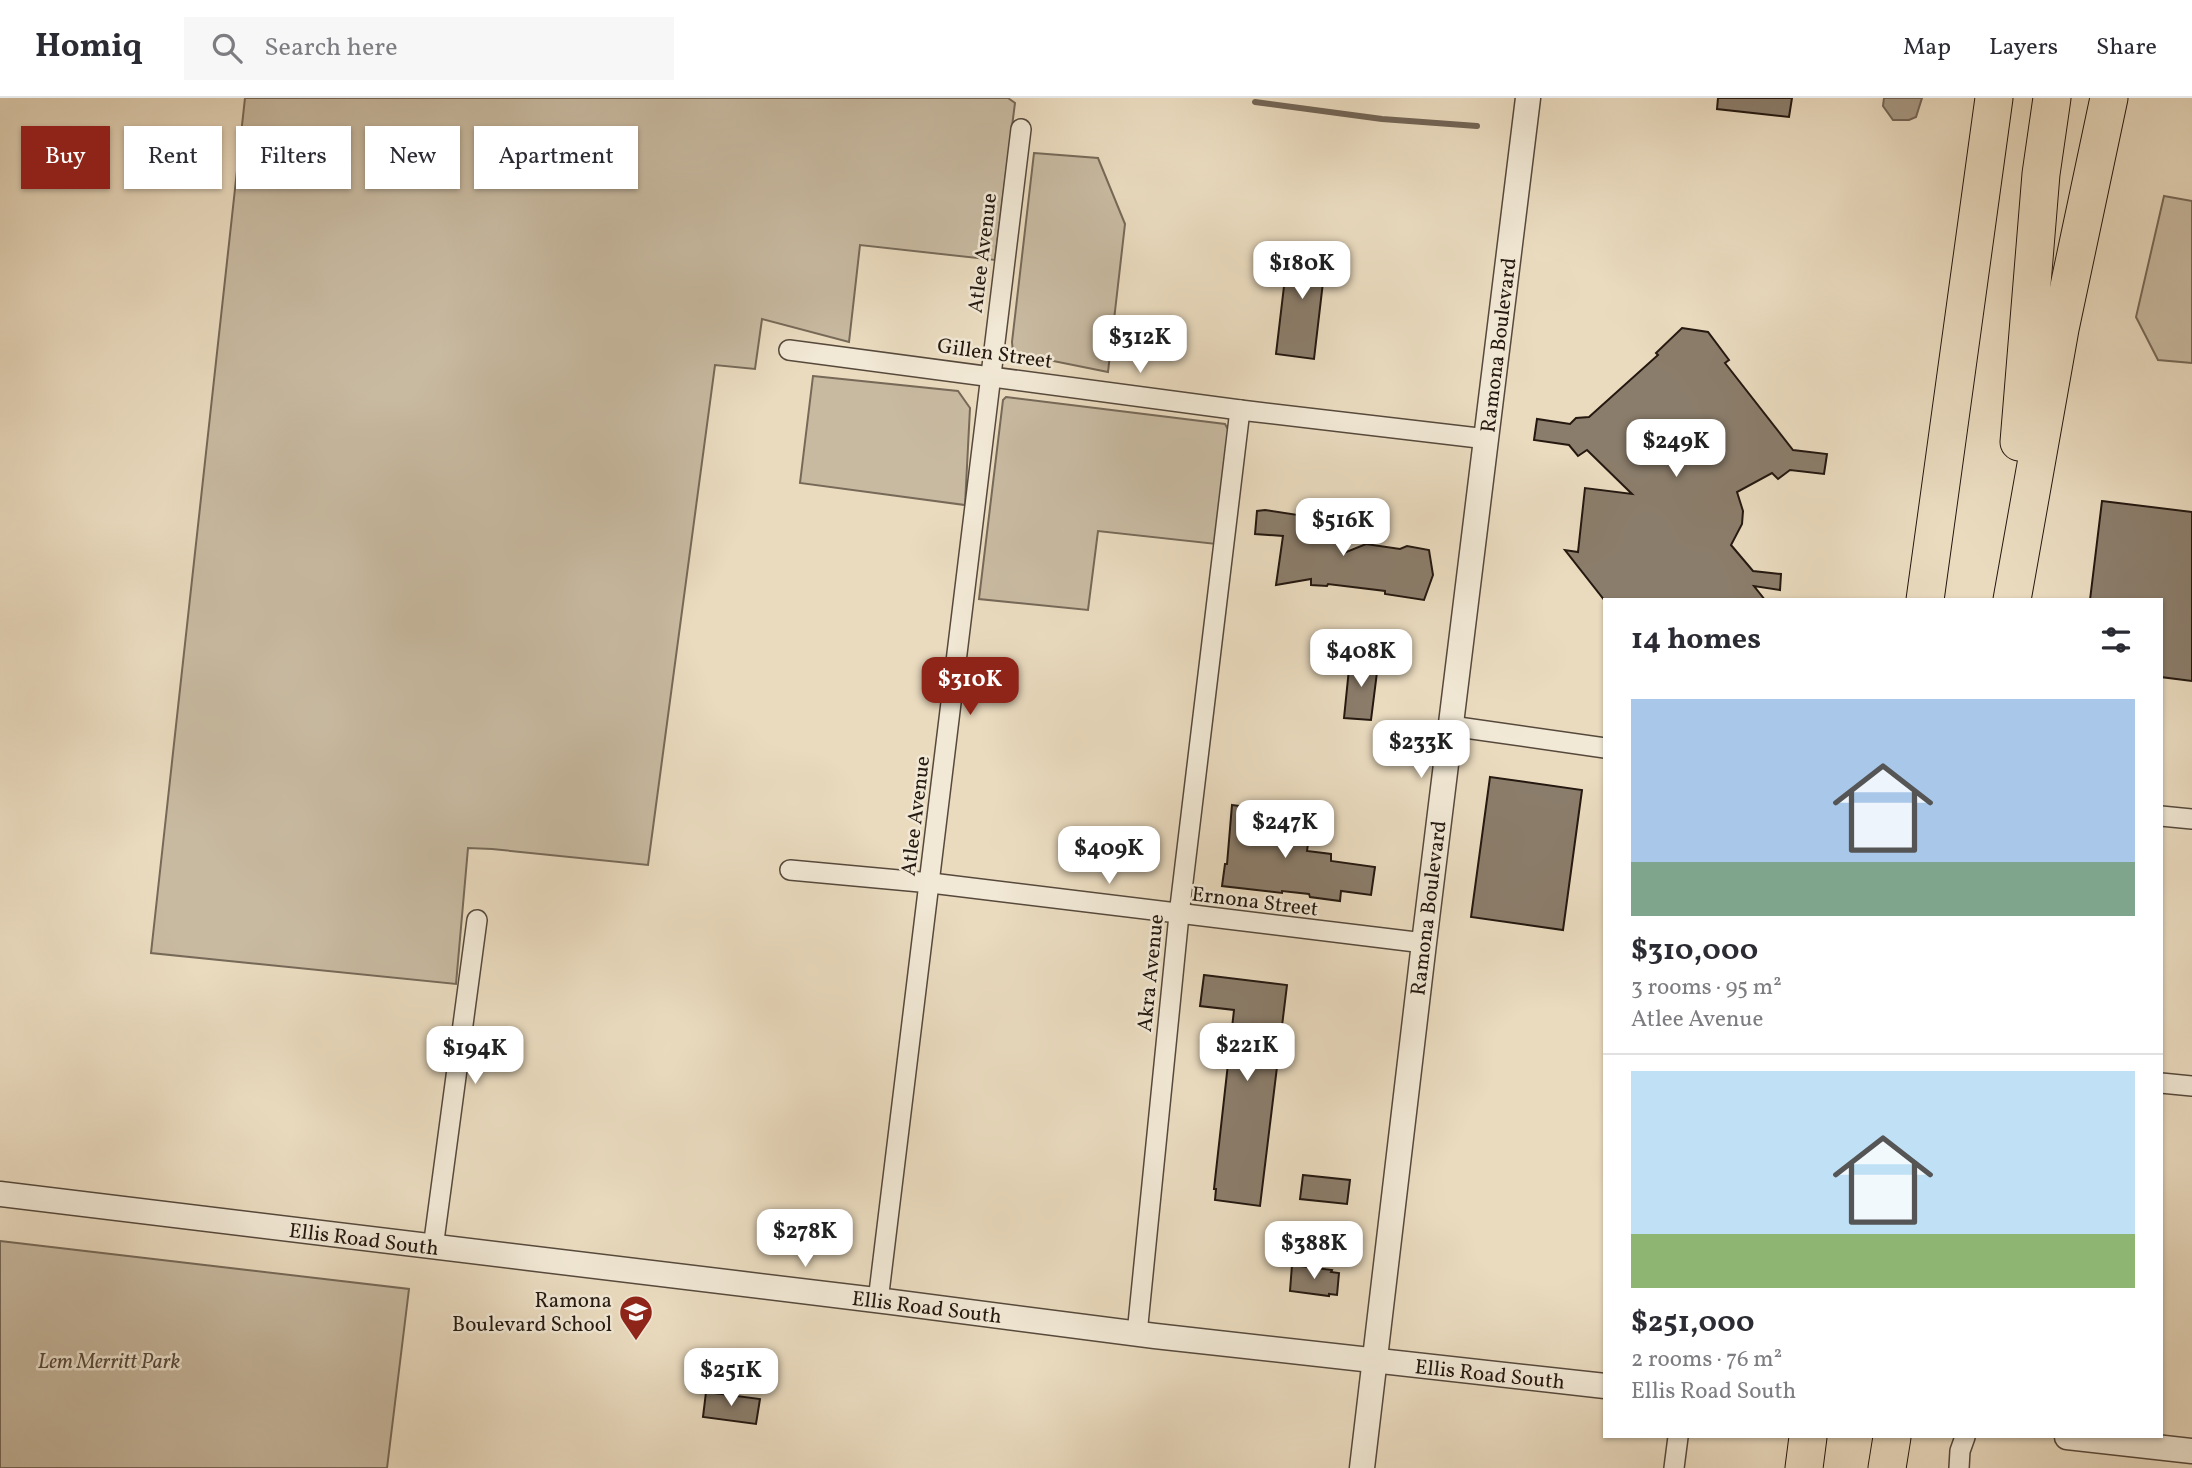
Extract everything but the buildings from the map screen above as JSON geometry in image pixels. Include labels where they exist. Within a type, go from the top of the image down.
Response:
[{"type":"highway","points":[[1925,598],[1994,98]]},
{"type":"highway","points":[[2006,598],[2041,174],[2052,98]]},
{"type":"highway","points":[[2012,598],[2060,329],[2109,98]]},
{"type":"highway","points":[[1804,1468],[1808,1438]]},
{"type":"highway","points":[[1887,1468],[1892,1438]]},
{"type":"street","name":"Ramona Boulevard","points":[[1362,1468],[1528,98]]},
{"type":"street","name":"Atlee Avenue","points":[[878,1301],[1021,129]]},
{"type":"street","name":"Gillen Street","points":[[789,350],[1240,410],[1487,439]]},
{"type":"street","name":"Akra Avenue","points":[[1137,1334],[1179,915],[1240,410]]},
{"type":"street","points":[[1451,726],[1603,748]]},
{"type":"street","points":[[2163,816],[2192,820]]},
{"type":"street","name":"Ernona Street","points":[[790,870],[931,883],[1424,943]]},
{"type":"street","points":[[433,1248],[477,920]]},
{"type":"street","points":[[2163,1083],[2192,1086]]},
{"type":"street","name":"Ellis Road South","points":[[0,1194],[1137,1334],[1603,1386]]},
{"type":"street","points":[[1674,1468],[1678,1438]]},
{"type":"street","points":[[1959,1468],[1965,1438]]},
{"type":"street","points":[[2076,1438],[2192,1451]]},
{"type":"green space","points":[[245,98],[1008,98],[1015,103],[995,260],[860,245],[849,342],[762,319],[755,369],[715,365],[648,865],[468,848],[456,984],[151,953],[236,180],[236,189],[351,189],[351,126],[242,126]]},
{"type":"green space","points":[[1034,153],[1098,158],[1125,224],[1108,372],[1013,353],[1012,342]]},
{"type":"green space","points":[[2164,196],[2192,201],[2192,363],[2158,360],[2136,317]]},
{"type":"green space","points":[[813,376],[958,391],[970,408],[965,505],[800,483]]},
{"type":"green space","points":[[1006,397],[1225,424],[1230,433],[1216,544],[1098,531],[1088,610],[979,599],[1003,400]]},
{"type":"green space","name":"Lem Merritt Park","points":[[0,1241],[409,1289],[387,1468],[0,1468]]},
{"type":"shaded area","points":[[1884,98],[1922,98],[1916,117],[1893,120],[1883,106]]},
{"type":"waterway","points":[[1255,102],[1382,119],[1477,126]]},
{"type":"place","name":"Ramona Boulevard School","points":[[636,1342]]}]
